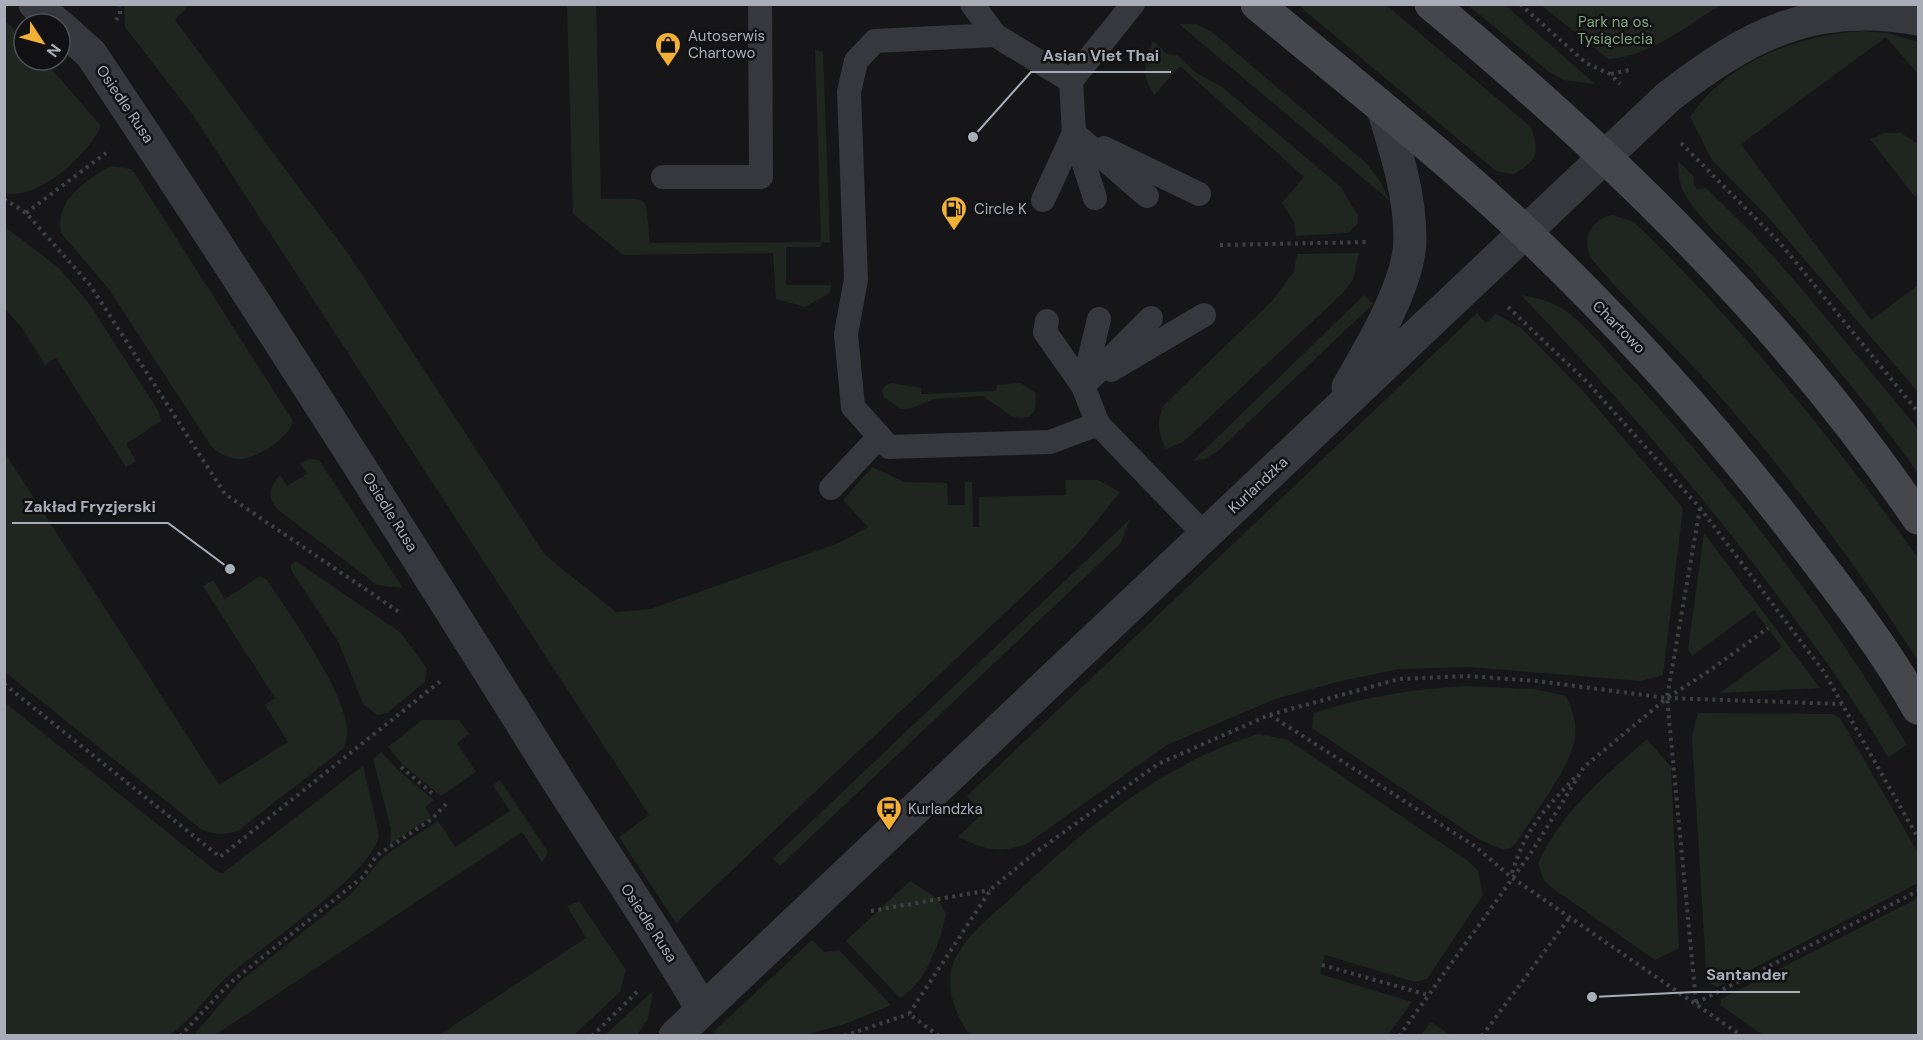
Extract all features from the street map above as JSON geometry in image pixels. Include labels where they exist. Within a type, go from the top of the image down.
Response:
[{"type":"street","name":"Chartowo","points":[[1257,4],[1525,232],[1650,358],[1714,431],[1828,576],[1918,708]]},
{"type":"street","points":[[1431,4],[1605,155],[1681,230],[1773,333],[1841,414],[1918,518]]},
{"type":"street","name":"Kurlandzka","points":[[675,1035],[1668,97],[1738,47],[1769,29],[1807,17],[1899,10]]},
{"type":"street","name":"Osiedle Rusa","points":[[72,37],[91,54],[332,418],[601,851],[667,948],[702,1009]]},
{"type":"street","points":[[1331,416],[1372,345],[1398,291],[1410,241],[1403,178],[1383,109]]},
{"type":"lane","points":[[663,177],[761,177],[760,4]]},
{"type":"lane","points":[[972,4],[995,35],[1071,81]]},
{"type":"lane","points":[[1095,198],[1074,133],[1071,81],[1133,4]]},
{"type":"lane","points":[[995,35],[875,41],[856,61],[849,92],[856,279],[846,334],[854,407],[889,447],[1050,442],[1098,424]]},
{"type":"lane","points":[[1074,133],[1199,194]]},
{"type":"lane","points":[[1074,133],[1147,196]]},
{"type":"lane","points":[[1043,200],[1074,133]]},
{"type":"lane","points":[[1083,386],[1204,315]]},
{"type":"lane","points":[[1083,386],[1151,318]]},
{"type":"lane","points":[[1083,386],[1099,319]]},
{"type":"lane","points":[[1047,321],[1045,332],[1083,386],[1098,424],[1205,534]]},
{"type":"lane","points":[[831,488],[879,437]]},
{"type":"path","points":[[1520,4],[1586,63],[1610,74],[1617,81]]},
{"type":"path","points":[[26,213],[140,127]]},
{"type":"path","points":[[1682,144],[1780,243],[1918,412]]},
{"type":"path","points":[[4,199],[26,213],[90,285],[225,494],[402,614],[408,624]]},
{"type":"path","points":[[1220,245],[1375,242]]},
{"type":"path","points":[[1519,317],[1588,383],[1701,508],[1824,672],[1918,838]]},
{"type":"path","points":[[1912,403],[1918,403]]},
{"type":"path","points":[[1696,1003],[1667,698],[1701,508]]},
{"type":"path","points":[[1511,877],[1521,842],[1536,819],[1584,767],[1667,698],[1768,628]]},
{"type":"path","points":[[437,670],[449,689]]},
{"type":"path","points":[[844,1035],[909,1014],[991,890],[1035,853],[1158,764],[1269,715],[1399,679],[1467,676],[1537,681],[1667,698],[1842,704]]},
{"type":"path","points":[[4,684],[220,856],[443,679]]},
{"type":"path","points":[[1269,715],[1476,847],[1511,877],[1742,1035]]},
{"type":"path","points":[[401,767],[433,794]]},
{"type":"path","points":[[1399,1035],[1511,877],[1533,850],[1584,767]]},
{"type":"path","points":[[180,1035],[228,984],[363,876],[376,856],[432,819],[446,804]]},
{"type":"path","points":[[860,913],[991,890]]},
{"type":"path","points":[[1696,1003],[1918,891]]},
{"type":"path","points":[[1482,1035],[1570,917]]},
{"type":"path","points":[[1322,965],[1428,995]]},
{"type":"path","points":[[592,1035],[641,988]]},
{"type":"path","points":[[909,1014],[939,1035]]},
{"type":"green space","points":[[124,5],[189,5],[175,20],[349,255],[545,555],[616,612],[650,609],[839,543],[868,527],[843,500],[872,467],[904,482],[947,483],[948,505],[965,505],[965,482],[972,482],[973,527],[979,527],[979,497],[1066,495],[1065,480],[1098,480],[1120,492],[1079,543],[676,923],[619,837],[649,815],[193,115],[125,27]]},
{"type":"green space","points":[[567,5],[596,5],[601,199],[643,201],[646,206],[650,243],[821,242],[815,49],[823,52],[830,243],[822,242],[821,247],[786,247],[786,285],[831,285],[830,293],[805,307],[776,299],[773,253],[623,255],[573,214]]},
{"type":"green space","points":[[1298,5],[1386,5],[1531,127],[1536,143],[1532,160],[1514,174],[1496,171]]},
{"type":"green space","points":[[1468,5],[1505,5],[1595,84],[1564,80],[1549,72]]},
{"type":"green space","name":"Park na os. Tysiąclecia","points":[[1541,5],[1720,5],[1653,47],[1623,57],[1608,59]]},
{"type":"green space","points":[[4,20],[12,28],[12,72],[54,72],[101,126],[74,162],[46,183],[18,194],[5,193]]},
{"type":"green space","points":[[1179,24],[1196,24],[1212,32],[1366,163],[1380,181],[1390,201]]},
{"type":"green space","points":[[1863,31],[1888,33],[1918,42],[1918,74],[1886,37],[1741,144],[1871,320],[1918,285],[1918,392],[1769,218],[1712,160],[1690,117],[1705,97],[1724,80],[1766,54],[1814,38]]},
{"type":"green space","points":[[1153,41],[1167,54],[1177,55],[1198,74],[1222,87],[1341,187],[1358,216],[1358,223],[1348,233],[1296,236],[1294,222],[1282,203],[1304,177],[1180,66],[1154,95],[1147,81],[1145,68]]},
{"type":"green space","points":[[1885,133],[1901,133],[1918,144],[1918,193],[1915,197],[1870,139]]},
{"type":"green space","points":[[1678,161],[1694,177],[1694,186],[1697,189],[1706,188],[1755,236],[1914,424],[1918,430],[1918,473],[1821,349],[1694,207],[1682,188]]},
{"type":"green space","points":[[111,166],[132,169],[293,421],[285,434],[264,451],[248,458],[237,459],[224,456],[211,446],[108,288],[61,233],[62,211],[67,202],[82,185]]},
{"type":"green space","points":[[1613,215],[1634,222],[1672,259],[1744,337],[1845,460],[1918,558],[1918,661],[1847,556],[1770,455],[1700,374],[1591,258],[1587,243],[1590,230],[1599,220]]},
{"type":"green space","points":[[4,226],[59,268],[88,302],[159,412],[161,421],[126,444],[136,461],[126,467],[56,358],[45,365],[22,328],[5,309]]},
{"type":"green space","points":[[1359,253],[1353,280],[1343,293],[1183,442],[1166,449],[1159,427],[1164,405],[1272,301],[1294,271],[1297,254]]},
{"type":"green space","points":[[1364,295],[1373,304],[1218,451],[1205,459],[1193,461]]},
{"type":"green space","points":[[1521,295],[1537,298],[1563,309],[1581,324],[1711,469],[1815,603],[1907,745],[1888,757],[1823,657],[1750,559],[1623,405]]},
{"type":"green space","points":[[1477,313],[1486,323],[1496,314],[1521,328],[1583,391],[1683,508],[1663,675],[1641,681],[1469,667],[1399,669],[1337,682],[1275,699],[1167,745],[1028,843],[1000,850],[976,845],[958,837],[982,814],[967,796]]},
{"type":"green space","points":[[892,383],[921,388],[921,394],[996,391],[997,385],[1021,383],[1036,393],[1035,410],[1029,417],[1012,416],[983,396],[934,399],[911,408],[901,409],[884,397],[882,391],[886,385]]},
{"type":"green space","points":[[5,453],[219,785],[288,742],[265,705],[275,698],[203,586],[213,580],[225,599],[260,576],[267,580],[315,654],[338,696],[347,731],[343,749],[239,830],[224,834],[211,833],[201,829],[5,672]]},
{"type":"green space","points":[[310,459],[319,460],[403,588],[377,585],[274,505],[271,492],[276,479],[280,475],[287,486],[307,474],[300,463]]},
{"type":"green space","points":[[1130,519],[1121,543],[780,866],[773,858]]},
{"type":"green space","points":[[1704,533],[1820,688],[1720,693],[1782,647],[1754,610],[1692,656],[1688,649]]},
{"type":"green space","points":[[296,561],[401,633],[427,669],[425,682],[387,713],[378,715],[363,704],[339,643],[291,570],[291,565]]},
{"type":"green space","points":[[1465,686],[1534,689],[1566,696],[1574,716],[1575,737],[1567,761],[1511,848],[1503,850],[1480,840],[1312,728],[1314,713],[1333,707],[1389,695]]},
{"type":"green space","points":[[4,702],[216,871],[222,873],[228,869],[363,766],[379,834],[373,850],[338,889],[227,977],[178,1029],[169,1035],[5,1035]]},
{"type":"green space","points":[[1698,713],[1833,714],[1840,718],[1918,853],[1918,883],[1717,987],[1711,984],[1706,969],[1692,737]]},
{"type":"green space","points":[[422,720],[459,720],[469,734],[457,743],[476,772],[441,796],[403,765],[388,747]]},
{"type":"green space","points":[[1258,734],[1288,740],[1468,861],[1478,871],[1483,895],[1427,979],[1415,982],[1325,955],[1320,974],[1412,1002],[1388,1035],[970,1035],[955,1007],[950,975],[957,955],[974,932],[1066,848],[1125,802],[1156,781],[1189,763],[1222,747]]},
{"type":"green space","points":[[1647,739],[1671,767],[1679,948],[1655,960],[1551,887],[1543,879],[1538,863],[1559,827],[1586,795]]},
{"type":"green space","points":[[381,752],[399,771],[434,800],[425,807],[431,817],[390,844],[391,829],[373,759]]},
{"type":"green space","points":[[500,780],[548,852],[542,862],[522,832],[215,1035],[194,1035],[238,983],[351,894],[384,856],[438,821],[455,847],[510,811],[493,785]]},
{"type":"green space","points":[[910,881],[936,899],[946,915],[940,938],[924,973],[917,983],[900,998],[846,941]]},
{"type":"green space","points":[[1918,898],[1918,1035],[1763,1035],[1720,1005],[1721,999]]},
{"type":"green space","points":[[579,901],[626,970],[620,992],[574,1035],[439,1035],[586,938],[567,906]]},
{"type":"green space","points":[[812,940],[824,952],[839,950],[891,1005],[848,1023],[806,1035],[710,1035]]},
{"type":"green space","points":[[653,991],[648,1019],[637,1035],[605,1035]]},
{"type":"green space","points":[[1431,1022],[1450,1035],[1421,1035]]},
{"type":"place","name":"Autoserwis Chartowo","points":[[668,68]]},
{"type":"place","name":"Asian Viet Thai","points":[[973,137]]},
{"type":"place","name":"Circle K","points":[[954,232]]},
{"type":"place","name":"Zakład Fryzjerski","points":[[230,569]]},
{"type":"place","name":"Kurlandzka","points":[[889,832]]},
{"type":"place","name":"Santander","points":[[1592,997]]}]
